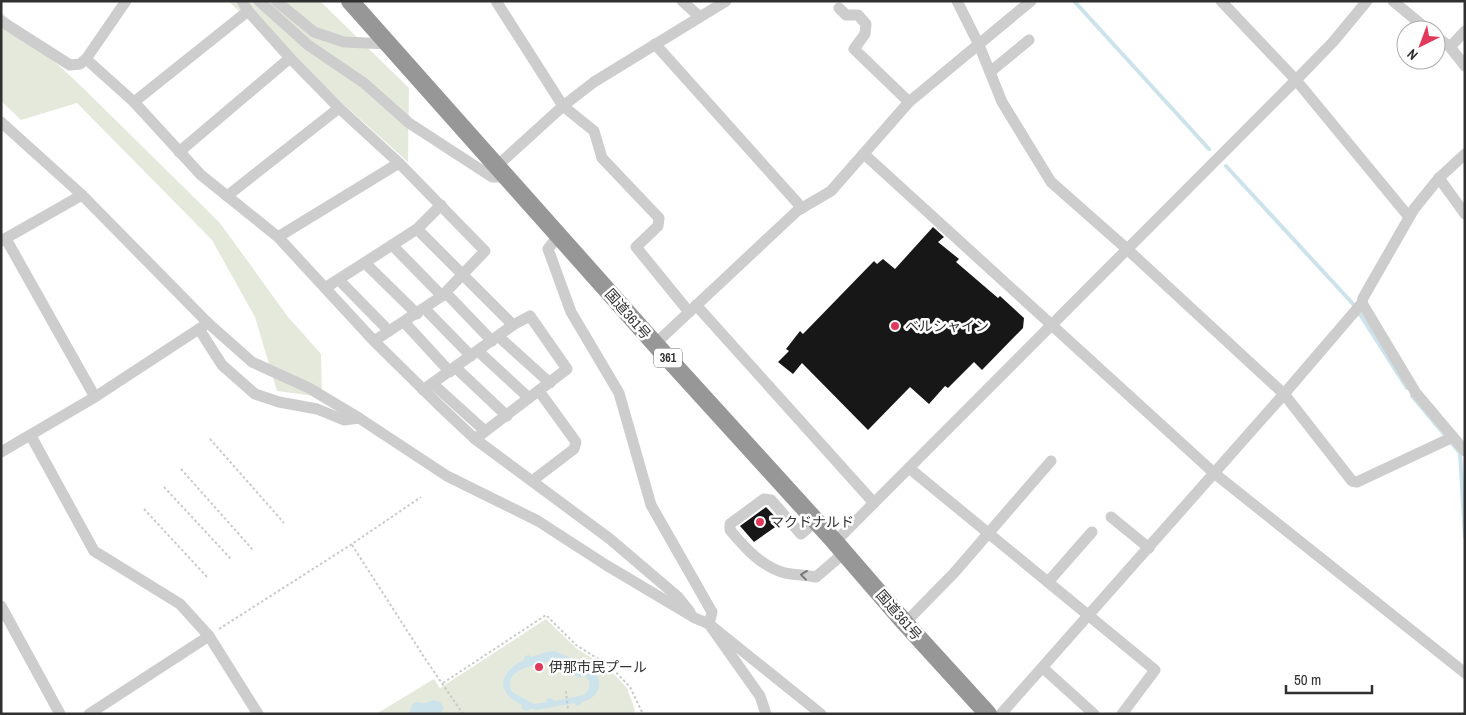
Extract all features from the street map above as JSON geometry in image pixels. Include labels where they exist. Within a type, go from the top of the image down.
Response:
[{"type":"highway","name":"国道361号","points":[[352,2],[655,344],[840,547],[905,623],[988,714]]},
{"type":"street","points":[[1,20],[70,65],[80,64],[86,59],[126,1]]},
{"type":"street","points":[[242,1],[248,11],[290,58],[339,108],[399,163],[485,251],[444,295],[374,340]]},
{"type":"street","points":[[259,1],[308,45],[364,83],[409,124],[492,177],[503,172],[563,106],[594,82],[726,1]]},
{"type":"street","points":[[276,1],[314,32],[344,42],[388,44]]},
{"type":"street","points":[[496,1],[563,106],[594,131],[602,158],[659,218],[658,226],[636,247],[874,503]]},
{"type":"street","points":[[682,1],[700,17]]},
{"type":"street","points":[[957,1],[979,45],[1002,102],[1051,182],[1126,248],[1284,394],[1352,481],[1357,482],[1450,439]]},
{"type":"street","points":[[655,344],[802,208],[830,191],[909,102],[1031,1]]},
{"type":"street","points":[[1221,1],[1296,80],[1409,217]]},
{"type":"street","points":[[816,521],[801,534],[771,500],[764,499],[730,524],[730,530],[747,550],[767,565],[784,573],[816,577],[874,503],[1126,248],[1296,80],[1333,42],[1366,1]]},
{"type":"street","points":[[1393,1],[1416,20]]},
{"type":"street","points":[[840,8],[846,15],[858,15],[866,24],[865,34],[854,49],[909,102]]},
{"type":"street","points":[[134,102],[248,11]]},
{"type":"street","points":[[1450,47],[1465,31]]},
{"type":"street","points":[[990,72],[1029,40]]},
{"type":"street","points":[[655,44],[802,208]]},
{"type":"street","points":[[1446,44],[1465,66]]},
{"type":"street","points":[[179,152],[290,58]]},
{"type":"street","points":[[86,59],[134,102],[201,175],[278,237],[374,340],[428,387],[485,431]]},
{"type":"street","points":[[227,196],[339,108]]},
{"type":"street","points":[[4,128],[82,195],[203,326],[252,362],[309,388],[447,476],[538,521],[606,566],[695,618],[709,624],[822,714]]},
{"type":"street","points":[[864,154],[1214,473],[1465,673]]},
{"type":"street","points":[[1001,714],[1149,548],[1358,307],[1414,209],[1439,178],[1465,154]]},
{"type":"street","points":[[278,237],[399,163]]},
{"type":"street","points":[[1439,178],[1465,214]]},
{"type":"street","points":[[82,195],[4,240],[94,397]]},
{"type":"street","points":[[325,288],[417,229],[441,205]]},
{"type":"street","points":[[417,229],[513,325]]},
{"type":"street","points":[[559,235],[548,249],[571,312],[619,393],[651,504],[712,612],[709,624],[760,696],[766,714]]},
{"type":"street","points":[[392,245],[444,295],[550,383]]},
{"type":"street","points":[[365,263],[529,398]]},
{"type":"street","points":[[339,280],[389,331]]},
{"type":"street","points":[[1358,307],[1416,393],[1450,439],[1465,451]]},
{"type":"street","points":[[428,387],[513,325],[530,316],[567,369],[475,439]]},
{"type":"street","points":[[404,322],[452,370],[507,416]]},
{"type":"street","points":[[1,452],[94,397],[203,326]]},
{"type":"street","points":[[203,326],[222,365],[255,394],[279,402],[317,409],[344,420],[358,418]]},
{"type":"street","points":[[428,387],[475,439],[610,539],[678,597],[695,618]]},
{"type":"street","points":[[532,481],[574,449],[576,442],[539,391]]},
{"type":"street","points":[[31,436],[94,551],[180,604],[209,636],[258,714]]},
{"type":"street","points":[[905,623],[954,573],[1051,461]]},
{"type":"street","points":[[909,468],[1155,670],[1122,714]]},
{"type":"street","points":[[1111,517],[1149,548]]},
{"type":"street","points":[[1048,582],[1092,532]]},
{"type":"street","points":[[1,606],[60,714]]},
{"type":"street","points":[[89,714],[209,636]]},
{"type":"street","points":[[1043,668],[1094,714]]},
{"type":"path","points":[[210,439],[284,523]]},
{"type":"path","points":[[182,469],[253,550]]},
{"type":"path","points":[[164,487],[231,559]]},
{"type":"path","points":[[209,636],[421,497]]},
{"type":"path","points":[[144,509],[208,578]]},
{"type":"path","points":[[352,544],[464,714]]},
{"type":"path","points":[[443,683],[546,615],[576,645],[611,667],[630,687],[642,712],[641,714]]},
{"type":"path","points":[[566,690],[568,711]]},
{"type":"shaded area","points":[[228,1],[320,1],[409,88],[408,162]]},
{"type":"shaded area","points":[[1,12],[81,86],[220,223],[288,317],[321,354],[322,397],[277,391],[255,317],[212,240],[77,103],[21,120],[1,101]]},
{"type":"shaded area","name":"伊那市民プール","points":[[546,619],[576,648],[610,670],[627,688],[635,710],[633,714],[376,714],[434,679],[440,688]]},
{"type":"water","points":[[555,651],[592,670],[597,676],[599,683],[595,695],[576,706],[575,703],[527,711],[521,708],[522,705],[513,700],[506,692],[503,681],[505,676],[508,671],[524,660],[525,656],[529,655],[531,657]],"holes":[[[549,661],[556,662],[557,667],[561,670],[562,666],[571,670],[572,674],[581,679],[581,675],[587,678],[590,684],[584,695],[555,701],[551,698],[546,699],[548,702],[534,704],[512,692],[510,684],[511,678],[515,673]]]},
{"type":"water","points":[[434,700],[440,702],[444,708],[440,714],[409,714],[412,705],[416,702],[425,703]]},
{"type":"building","name":"ベルシャイン","points":[[933,227],[944,237],[938,242],[959,259],[956,262],[998,298],[1000,296],[1024,318],[1023,328],[982,370],[974,362],[948,388],[945,386],[929,404],[910,387],[868,430],[802,363],[793,374],[778,362],[789,351],[786,349],[800,331],[803,334],[874,261],[877,264],[883,259],[895,269]]},
{"type":"building","name":"マクドナルド","points":[[766,507],[781,523],[754,542],[740,526]]},
{"type":"waterway","points":[[1074,1],[1209,149]]},
{"type":"waterway","points":[[1226,166],[1354,305],[1407,388]]},
{"type":"waterway","points":[[1412,396],[1460,453],[1465,537]]},
{"type":"place","name":"ベルシャイン","points":[[895,326]]},
{"type":"place","name":"マクドナルド","points":[[760,522]]},
{"type":"place","name":"伊那市民プール","points":[[539,667]]}]
